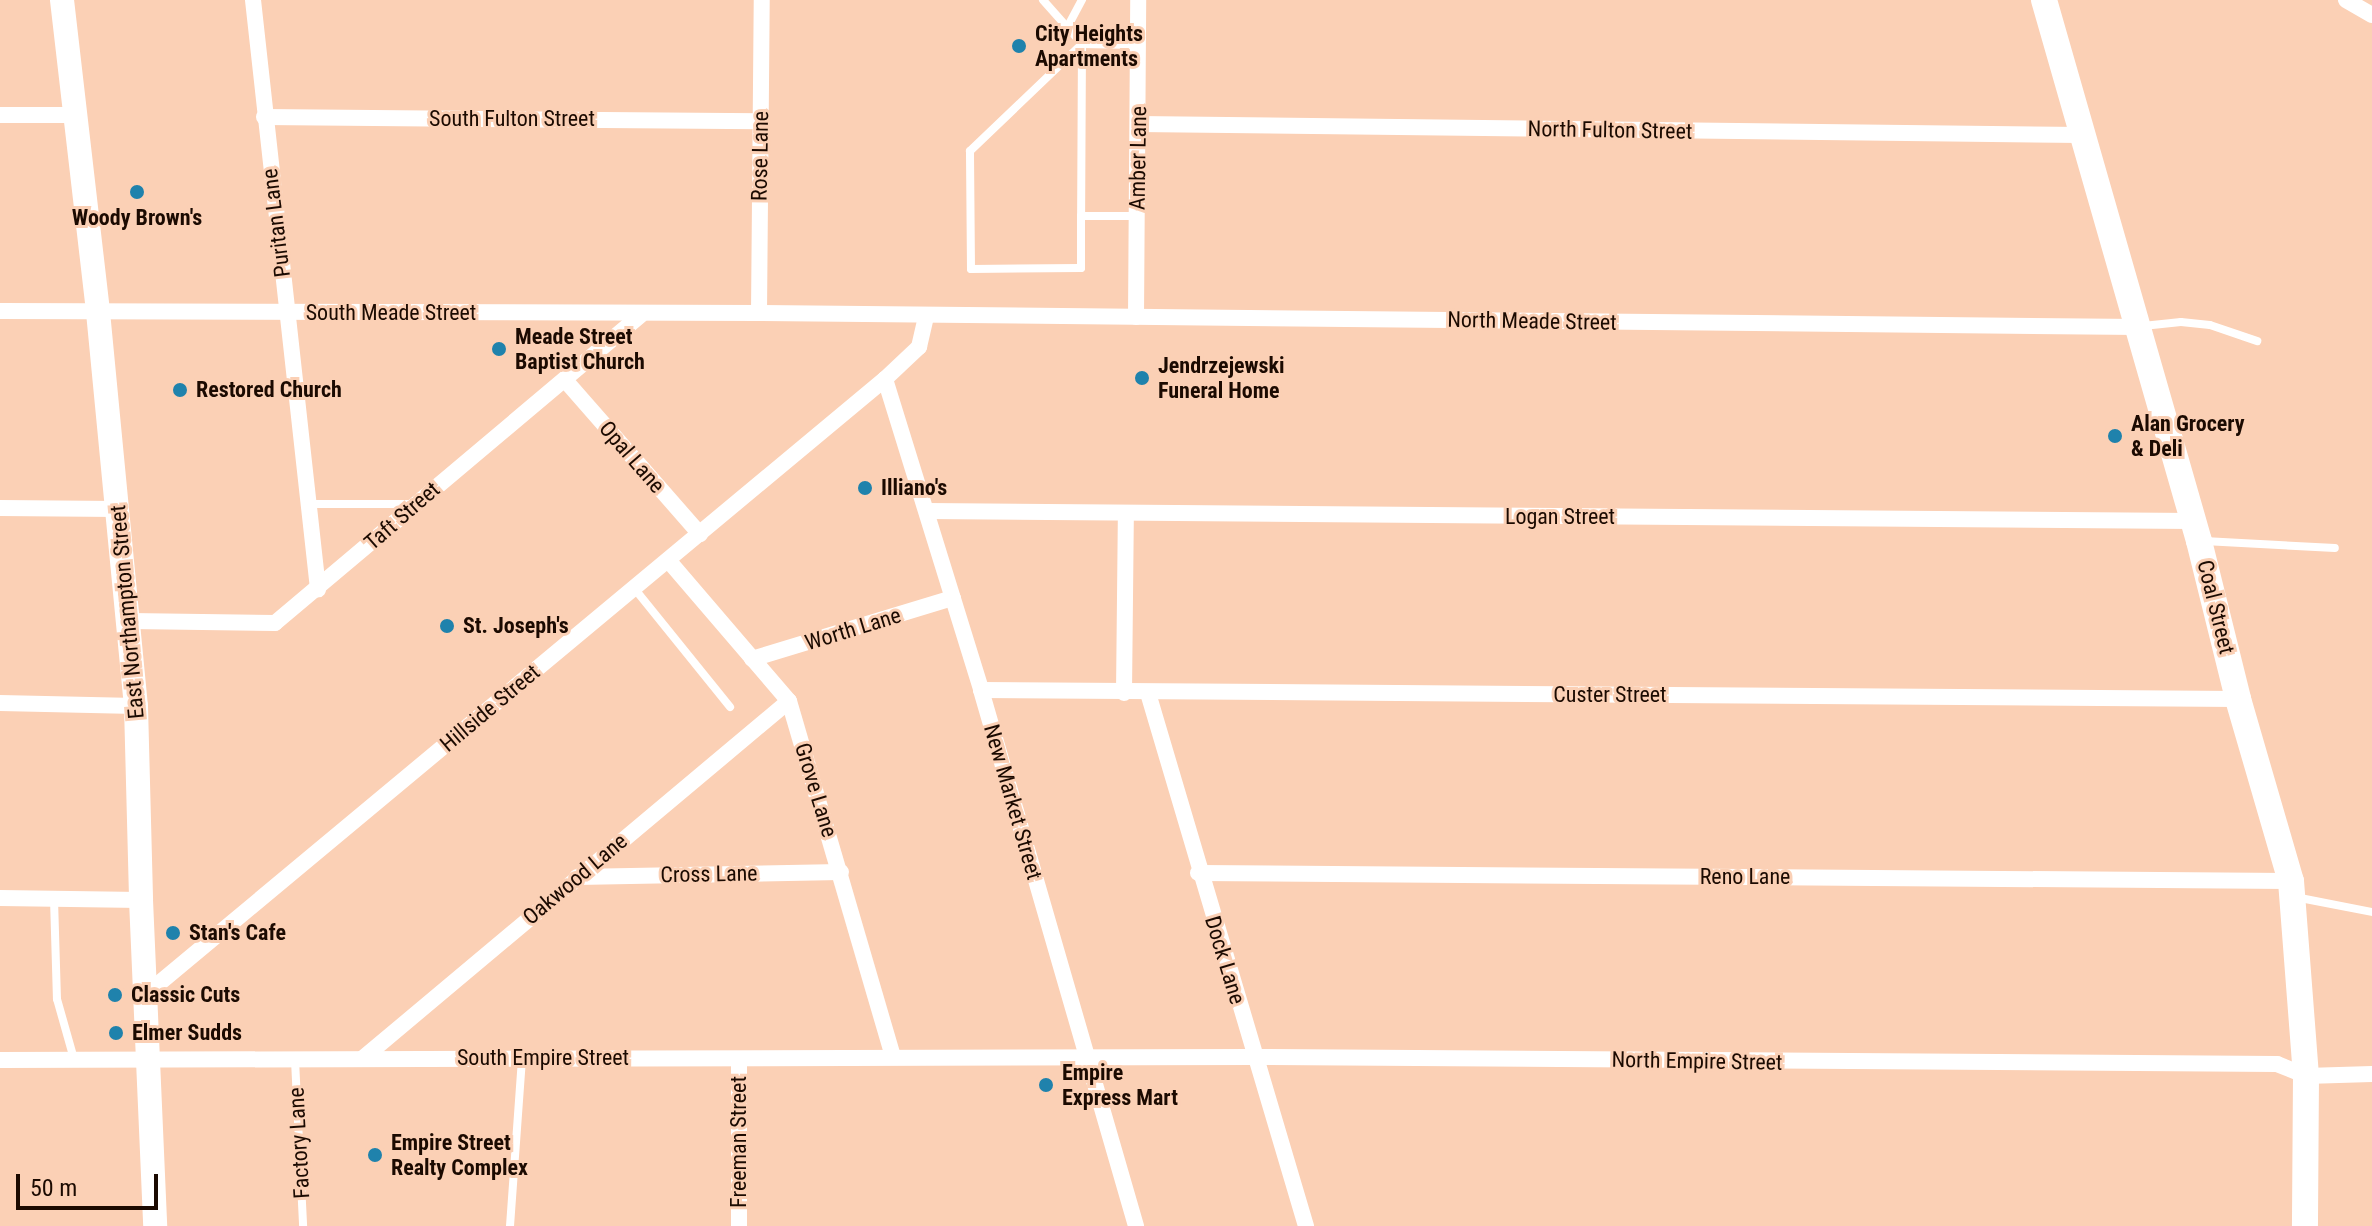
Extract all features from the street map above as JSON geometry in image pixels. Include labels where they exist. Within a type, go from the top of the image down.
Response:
[{"type":"main road","name":"East Northampton Street","points":[[62,0],[130,621],[136,706],[155,1226]]},
{"type":"main road","name":"Coal Street","points":[[2044,0],[2139,327],[2196,531],[2238,699],[2293,889],[2306,1076],[2305,1226]]},
{"type":"street","name":"Puritan Lane","points":[[253,0],[306,504],[318,589]]},
{"type":"street","name":"Rose Lane","points":[[759,313],[762,0]]},
{"type":"street","name":"Amber Lane","points":[[1136,317],[1138,0]]},
{"type":"street","points":[[2346,0],[2372,15]]},
{"type":"street","points":[[0,115],[75,115]]},
{"type":"street","name":"South Fulton Street","points":[[264,117],[761,121]]},
{"type":"street","name":"North Fulton Street","points":[[1138,124],[2082,135]]},
{"type":"street","name":"South Meade Street","points":[[0,311],[926,316]]},
{"type":"street","name":"Taft Street","points":[[130,621],[275,623],[641,315]]},
{"type":"street","name":"North Meade Street","points":[[926,316],[2139,327]]},
{"type":"street","name":"Hillside Street","points":[[145,995],[885,379],[919,347],[926,316]]},
{"type":"street","name":"New Market Street","points":[[885,379],[981,690],[1136,1226]]},
{"type":"street","name":"Opal Lane","points":[[565,380],[700,534]]},
{"type":"street","points":[[0,508],[118,509]]},
{"type":"street","name":"Logan Street","points":[[927,511],[2196,531]]},
{"type":"street","points":[[1124,693],[1126,513]]},
{"type":"street","name":"Grove Lane","points":[[668,560],[789,701],[893,1057]]},
{"type":"street","name":"Worth Lane","points":[[752,659],[953,598]]},
{"type":"street","name":"Custer Street","points":[[981,690],[2238,699]]},
{"type":"street","name":"Dock Lane","points":[[1148,693],[1198,873],[1306,1226]]},
{"type":"street","name":"Oakwood Lane","points":[[362,1059],[789,701]]},
{"type":"street","points":[[0,703],[136,706]]},
{"type":"street","name":"Cross Lane","points":[[577,877],[841,872]]},
{"type":"street","name":"Reno Lane","points":[[1198,873],[2293,889]]},
{"type":"street","points":[[0,898],[141,900]]},
{"type":"street","name":"North Empire Street","points":[[1086,1056],[2277,1064],[2306,1076],[2372,1074]]},
{"type":"street","name":"South Empire Street","points":[[0,1060],[1086,1056]]},
{"type":"street","name":"Freeman Street","points":[[739,1059],[739,1226]]},
{"type":"lane","points":[[1043,0],[1082,44],[1081,268],[971,269],[970,151],[1082,44],[1138,45]]},
{"type":"lane","points":[[1068,26],[1082,0]]},
{"type":"lane","points":[[1081,216],[1137,216]]},
{"type":"lane","points":[[2139,327],[2181,322],[2210,325],[2257,341]]},
{"type":"lane","points":[[306,504],[414,504]]},
{"type":"lane","points":[[2196,531],[2335,548]]},
{"type":"lane","points":[[634,588],[730,707]]},
{"type":"lane","points":[[2293,889],[2372,912]]},
{"type":"lane","points":[[54,898],[57,999],[74,1059]]},
{"type":"lane","points":[[510,1226],[522,1058]]},
{"type":"lane","name":"Factory Lane","points":[[295,1060],[303,1226]]},
{"type":"place","name":"City Heights Apartments","points":[[1019,46]]},
{"type":"place","name":"Woody Brown's","points":[[137,192]]},
{"type":"place","name":"Meade Street Baptist Church","points":[[499,349]]},
{"type":"place","name":"Jendrzejewski Funeral Home","points":[[1142,378]]},
{"type":"place","name":"Restored Church","points":[[180,390]]},
{"type":"place","name":"Alan Grocery & Deli","points":[[2115,436]]},
{"type":"place","name":"Illiano's","points":[[865,488]]},
{"type":"place","name":"St. Joseph's","points":[[447,626]]},
{"type":"place","name":"Stan's Cafe","points":[[173,933]]},
{"type":"place","name":"Classic Cuts","points":[[115,995]]},
{"type":"place","name":"Elmer Sudds","points":[[116,1033]]},
{"type":"place","name":"Empire Express Mart","points":[[1046,1085]]},
{"type":"place","name":"Empire Street Realty Complex","points":[[375,1155]]}]
